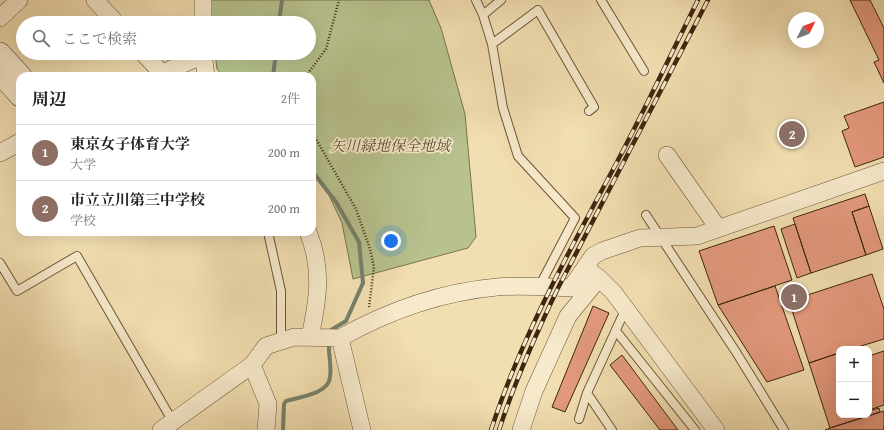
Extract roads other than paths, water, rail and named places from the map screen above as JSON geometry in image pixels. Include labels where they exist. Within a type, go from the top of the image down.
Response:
[{"type":"street","points":[[0,18],[19,0]]},
{"type":"street","points":[[95,0],[110,16]]},
{"type":"street","points":[[203,0],[203,16]]},
{"type":"street","points":[[0,53],[17,72]]},
{"type":"street","points":[[148,60],[157,72]]},
{"type":"street","points":[[165,72],[190,60]]},
{"type":"street","points":[[204,60],[205,72]]},
{"type":"street","points":[[0,74],[16,92]]},
{"type":"street","points":[[0,153],[16,144]]},
{"type":"street","points":[[667,155],[718,228]]},
{"type":"street","points":[[167,426],[252,365],[266,346],[294,337],[340,338],[366,323],[433,298],[497,287],[571,288],[593,256],[602,251],[640,238],[658,236],[696,236],[884,171]]},
{"type":"street","points":[[309,236],[319,274],[316,337]]},
{"type":"street","points":[[585,268],[599,278],[614,293],[716,430]]},
{"type":"street","points":[[521,430],[534,391],[568,316],[599,278]]},
{"type":"street","points":[[340,338],[362,430]]},
{"type":"street","points":[[252,365],[268,404],[266,430]]},
{"type":"lane","points":[[476,0],[483,15],[492,44],[503,108],[518,156],[575,218],[538,288]]},
{"type":"lane","points":[[483,15],[501,0]]},
{"type":"lane","points":[[600,0],[644,71]]},
{"type":"lane","points":[[492,44],[538,10],[594,107],[588,111]]},
{"type":"lane","points":[[646,215],[658,236],[736,352],[784,430]]},
{"type":"lane","points":[[269,236],[281,295],[282,341]]},
{"type":"lane","points":[[0,263],[17,291],[76,256],[167,426]]},
{"type":"lane","points":[[579,419],[587,393],[626,308]]},
{"type":"lane","points":[[616,331],[695,430]]},
{"type":"lane","points":[[587,393],[612,430]]},
{"type":"waterway","points":[[280,16],[282,0]]},
{"type":"waterway","points":[[274,72],[275,60]]},
{"type":"waterway","points":[[316,176],[336,202],[359,242],[363,283],[346,321],[331,330],[330,334]]},
{"type":"waterway","points":[[283,430],[284,404],[286,401],[312,394],[325,387],[328,383],[330,377],[329,343]]},
{"type":"railway","points":[[491,430],[517,360],[548,293],[648,102],[698,0]]},
{"type":"railway","points":[[499,430],[526,358],[558,288],[708,0]]},
{"type":"place","name":"市立立川第三中学校","points":[[792,134]]},
{"type":"place","name":"東京女子体育大学","points":[[794,297]]},
{"type":"park label","name":"矢川緑地保全地域","points":[[390,146]]}]
